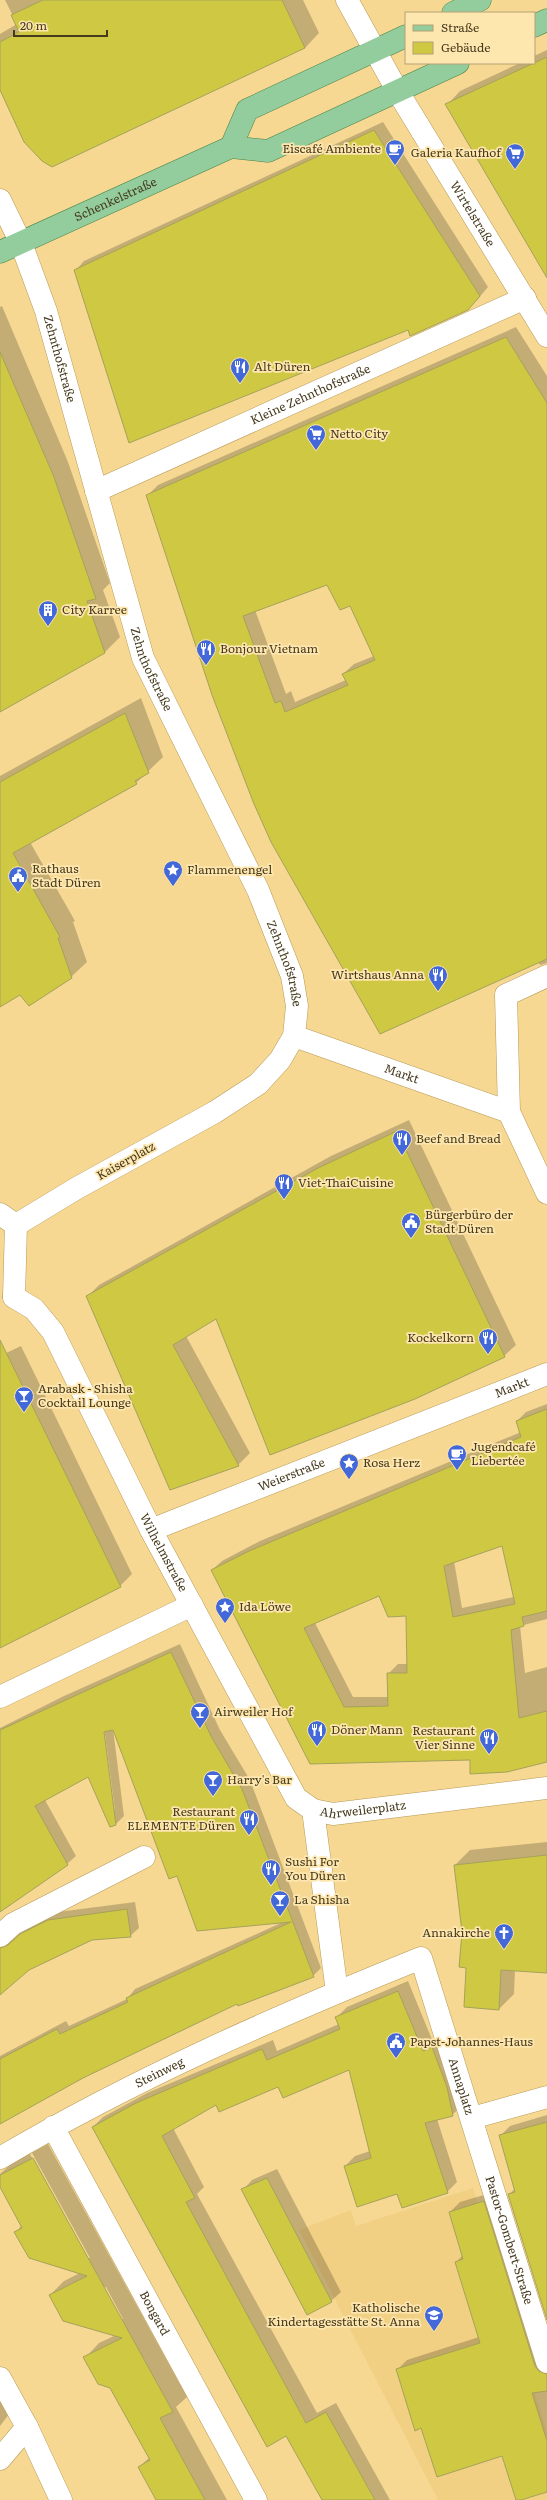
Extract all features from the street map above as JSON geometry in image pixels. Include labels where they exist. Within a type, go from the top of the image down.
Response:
[{"type":"main road","points":[[455,12],[480,0]]},
{"type":"main road","points":[[535,26],[547,20]]},
{"type":"main road","points":[[405,36],[247,110],[232,147],[268,151],[456,64]]},
{"type":"main road","name":"Schenkelstraße","points":[[0,252],[232,147]]},
{"type":"street","name":"Wirtelstraße","points":[[347,0],[374,52],[547,336]]},
{"type":"street","name":"Zehnthofstraße","points":[[0,200],[21,243],[46,311],[143,658],[258,890],[292,976],[296,1006],[294,1036]]},
{"type":"street","name":"Kleine Zehnthofstraße","points":[[96,491],[525,298]]},
{"type":"street","points":[[546,977],[506,995],[509,1112],[547,1192]]},
{"type":"street","name":"Markt","points":[[294,1036],[509,1112]]},
{"type":"street","name":"Kaiserplatz","points":[[7,1298],[8,1220],[77,1188],[215,1112],[258,1084],[280,1060],[294,1036]]},
{"type":"street","name":"Wilhelmstraße","points":[[7,1298],[34,1309],[53,1332],[151,1530],[296,1798],[313,1810]]},
{"type":"street","name":"Markt","points":[[477,1401],[547,1374]]},
{"type":"street","name":"Weierstraße","points":[[151,1530],[477,1401]]},
{"type":"street","points":[[0,1697],[192,1605]]},
{"type":"street","name":"Ahrweilerplatz","points":[[331,1995],[313,1810],[333,1814],[547,1788]]},
{"type":"street","points":[[0,1936],[13,1924],[144,1857]]},
{"type":"street","name":"Annaplatz","points":[[331,1995],[421,1958],[472,2118],[547,2097]]},
{"type":"street","name":"Steinweg","points":[[0,2158],[53,2127],[184,2059],[331,1995]]},
{"type":"street","name":"Pastor-Gombert-Straße","points":[[472,2118],[547,2362]]},
{"type":"street","name":"Bongard","points":[[53,2127],[256,2500]]},
{"type":"street","points":[[0,2378],[27,2427],[61,2500]]},
{"type":"street","points":[[0,2459],[27,2427]]},
{"type":"shaded area","name":"Katholische Kindertagesstätte St. Anna","points":[[473,2188],[547,2433],[547,2500],[438,2500],[299,2230],[351,2210],[356,2226]]},
{"type":"building","points":[[43,0],[282,0],[305,48],[52,167],[42,161],[24,142],[0,90],[0,42],[19,32],[11,15]]},
{"type":"building","name":"Galeria Kaufhof","points":[[547,57],[547,278],[445,104],[532,64],[535,64],[535,63]]},
{"type":"building","points":[[374,130],[480,296],[468,310],[410,336],[408,330],[129,443],[74,270]]},
{"type":"building","points":[[506,337],[547,403],[547,959],[380,1034],[271,842],[254,804],[212,695],[146,495]],"holes":[[[327,585],[340,610],[350,606],[375,660],[342,674],[348,685],[285,712],[281,701],[275,703],[243,616]]]},
{"type":"building","points":[[0,352],[54,477],[96,599],[87,601],[105,653],[0,712]]},
{"type":"building","name":"Rathaus Stadt Düren","points":[[125,713],[149,773],[135,781],[137,784],[13,853],[60,937],[58,938],[72,978],[29,1006],[20,995],[0,1007],[0,782]]},
{"type":"building","points":[[397,1131],[505,1357],[415,1399],[270,1455],[216,1319],[173,1345],[239,1466],[170,1490],[86,1296],[318,1168]]},
{"type":"building","points":[[0,1340],[121,1587],[0,1648]]},
{"type":"building","points":[[547,1409],[547,1611],[522,1617],[524,1626],[511,1630],[519,1718],[547,1711],[547,1762],[507,1772],[470,1774],[470,1760],[310,1764],[211,1570],[249,1551],[521,1437],[516,1421]],"holes":[[[502,1546],[515,1604],[453,1617],[444,1566]],[[379,1596],[388,1617],[406,1616],[407,1673],[387,1673],[388,1706],[344,1707],[304,1628]]]},
{"type":"building","points":[[171,1652],[212,1738],[242,1789],[314,1977],[238,2006],[237,2004],[83,2078],[0,2124],[0,2059],[57,2029],[60,2034],[128,2002],[126,1998],[291,1922],[197,1931],[177,1876],[169,1879],[113,1730],[104,1732],[116,1825],[110,1827],[88,1777],[35,1806],[68,1865],[0,1912],[0,1730]]},
{"type":"building","name":"Annakirche","points":[[547,1855],[547,1973],[501,1970],[499,2010],[464,2007],[466,1968],[459,1967],[462,1932],[454,1865]]},
{"type":"building","points":[[127,1909],[131,1937],[92,1940],[29,1970],[0,1995],[0,1948],[8,1945],[20,1934],[48,1920]]},
{"type":"building","points":[[398,1991],[423,2051],[432,2047],[447,2087],[453,2116],[425,2123],[448,2193],[402,2208],[397,2194],[357,2207],[344,2166],[371,2158],[349,2070],[283,2098],[278,2087],[219,2112],[216,2105],[162,2136],[195,2198],[186,2202],[306,2423],[326,2412],[375,2500],[322,2500],[286,2436],[267,2447],[92,2127],[136,2103],[262,2049],[267,2060],[340,2029],[335,2017]]},
{"type":"building","points":[[547,2122],[547,2320],[508,2194],[515,2192],[499,2135]]},
{"type":"building","points":[[33,2158],[173,2412],[160,2418],[205,2500],[156,2500],[138,2467],[150,2460],[110,2388],[98,2384],[83,2357],[122,2338],[63,2321],[49,2295],[87,2276],[29,2258],[14,2232],[22,2228],[0,2187],[0,2175]]},
{"type":"building","points":[[267,2178],[332,2302],[307,2315],[241,2189]]},
{"type":"building","points":[[484,2201],[535,2366],[539,2371],[547,2374],[547,2391],[532,2393],[547,2441],[547,2492],[521,2500],[516,2500],[502,2456],[437,2477],[421,2428],[415,2431],[396,2369],[480,2343],[455,2262],[463,2259],[449,2212]]},
{"type":"place","name":"Eiscafé Ambiente","points":[[395,166]]},
{"type":"place","name":"Galeria Kaufhof","points":[[515,170]]},
{"type":"place","name":"Alt Düren","points":[[240,384]]},
{"type":"place","name":"Netto City","points":[[316,451]]},
{"type":"place","name":"City Karree","points":[[48,627]]},
{"type":"place","name":"Bonjour Vietnam","points":[[206,666]]},
{"type":"place","name":"Flammenengel","points":[[173,887]]},
{"type":"place","name":"Rathaus Stadt Düren","points":[[18,893]]},
{"type":"place","name":"Wirtshaus Anna","points":[[438,992]]},
{"type":"place","name":"Beef and Bread","points":[[402,1156]]},
{"type":"place","name":"Viet-ThaiCuisine","points":[[284,1200]]},
{"type":"place","name":"Bürgerbüro der Stadt Düren","points":[[411,1239]]},
{"type":"place","name":"Kockelkorn","points":[[488,1355]]},
{"type":"place","name":"Arabask - Shisha Cocktail Lounge","points":[[24,1413]]},
{"type":"place","name":"Jugendcafé Liebertée","points":[[457,1471]]},
{"type":"place","name":"Rosa Herz","points":[[349,1480]]},
{"type":"place","name":"Ida Löwe","points":[[225,1624]]},
{"type":"place","name":"Airweiler Hof","points":[[200,1729]]},
{"type":"place","name":"Döner Mann","points":[[317,1747]]},
{"type":"place","name":"Restaurant Vier Sinne","points":[[489,1755]]},
{"type":"place","name":"Harry's Bar","points":[[213,1797]]},
{"type":"place","name":"Restaurant ELEMENTE Düren","points":[[249,1836]]},
{"type":"place","name":"Sushi For You Düren","points":[[271,1886]]},
{"type":"place","name":"La Shisha","points":[[280,1917]]},
{"type":"place","name":"Annakirche","points":[[504,1950]]},
{"type":"place","name":"Papst-Johannes-Haus","points":[[396,2059]]},
{"type":"place","name":"Katholische Kindertagesstätte St. Anna","points":[[434,2332]]}]
